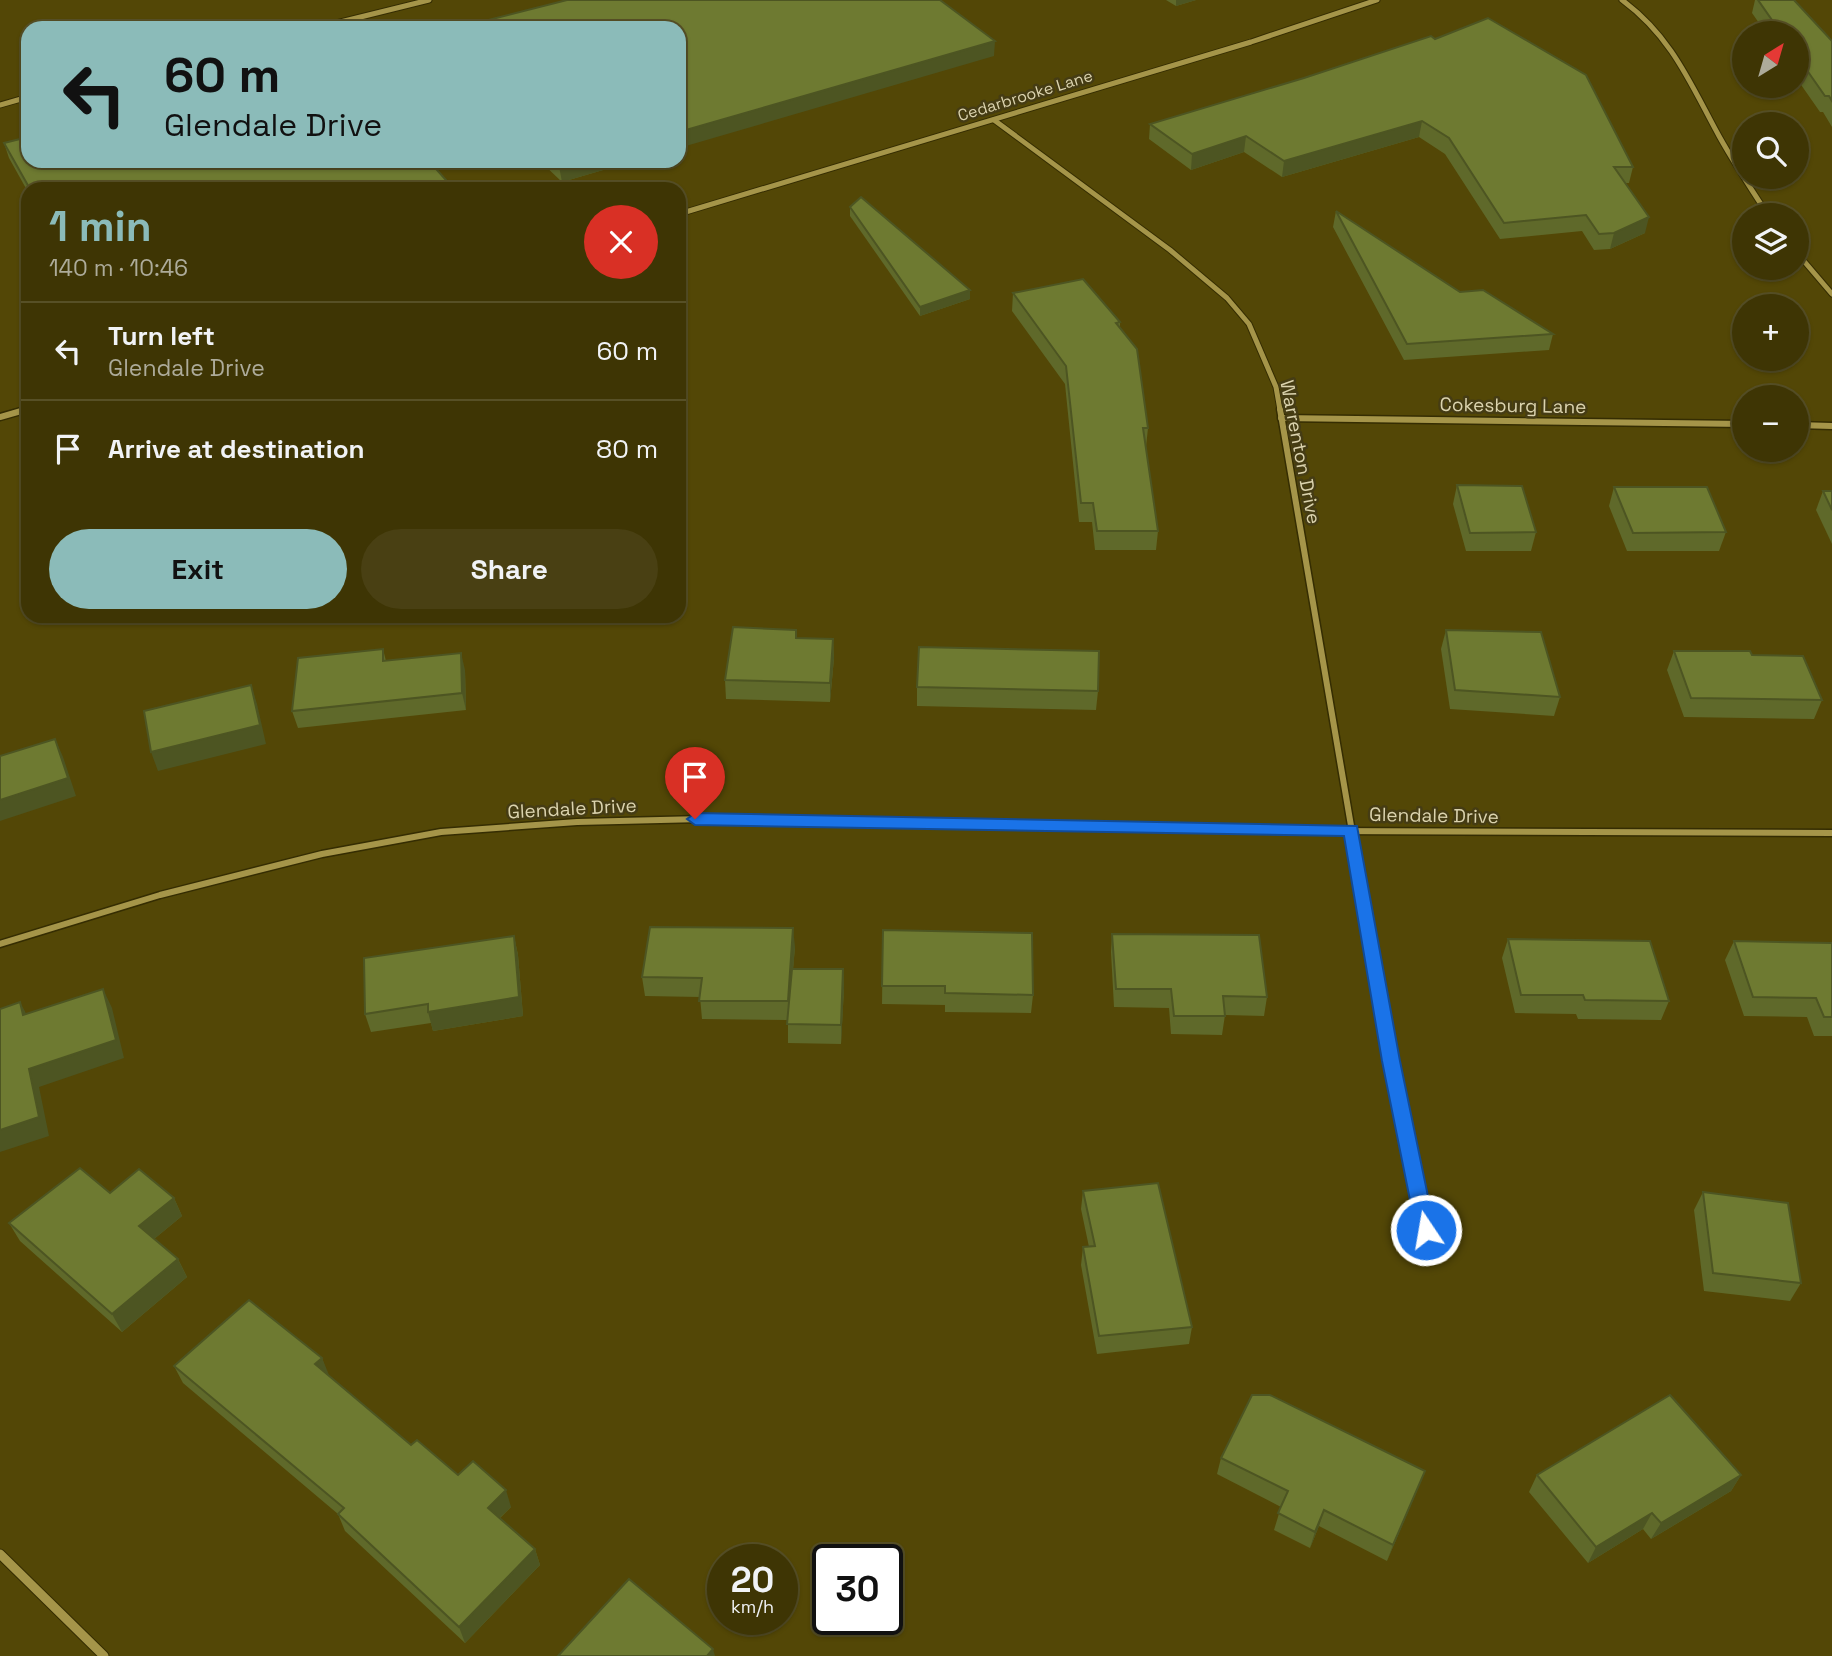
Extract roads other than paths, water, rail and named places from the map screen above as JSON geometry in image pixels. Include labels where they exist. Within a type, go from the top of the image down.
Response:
[{"type":"street","points":[[344,21],[429,0]]},
{"type":"street","name":"Cedarbrooke Lane","points":[[686,212],[1251,42],[1377,0]]},
{"type":"street","points":[[1622,0],[1648,19],[1668,41],[1728,152],[1760,203]]},
{"type":"street","points":[[0,104],[21,99]]},
{"type":"street","name":"Warrenton Drive","points":[[993,120],[1170,250],[1227,298],[1249,324],[1276,387],[1391,1061],[1426,1230]]},
{"type":"street","points":[[1809,267],[1832,294]]},
{"type":"street","points":[[0,417],[21,411]]},
{"type":"street","name":"Cokesburg Lane","points":[[1282,418],[1732,424]]},
{"type":"street","points":[[1809,425],[1832,426]]},
{"type":"street","name":"Glendale Drive","points":[[0,944],[111,908],[317,854],[449,831],[572,821],[695,819],[1351,830],[1832,833]]},
{"type":"street","points":[[0,1554],[104,1656]]}]
